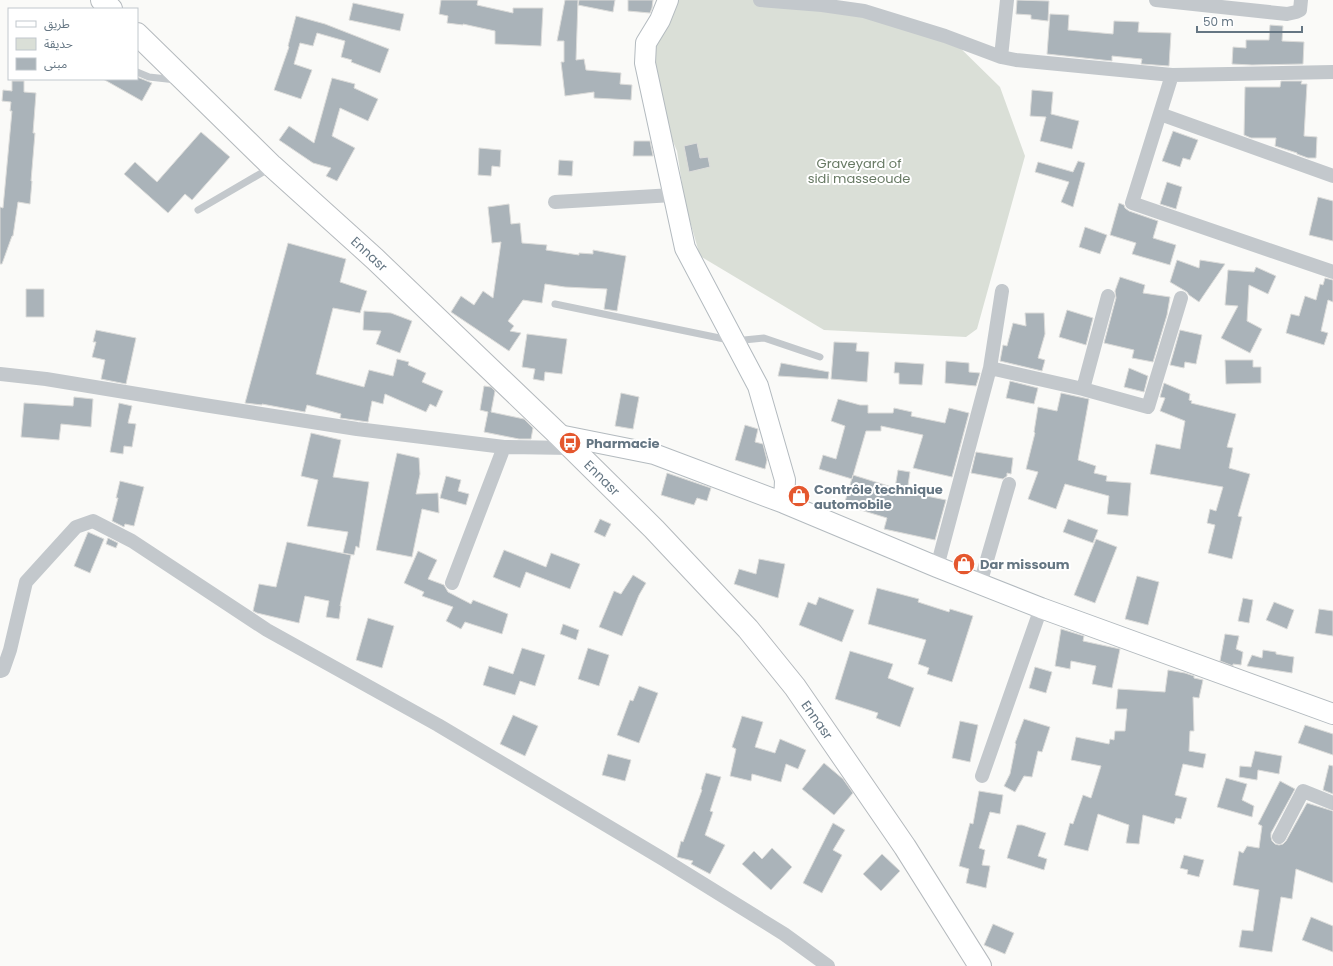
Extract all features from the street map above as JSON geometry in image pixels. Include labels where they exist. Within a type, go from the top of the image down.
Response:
[{"type":"main road","name":"Ennasr","points":[[138,35],[272,166],[375,259],[566,441],[654,529],[748,629],[795,687],[905,847],[980,966]]},
{"type":"street","points":[[668,0],[660,20],[646,43],[644,63],[685,248],[758,386],[785,480],[784,503]]},
{"type":"street","points":[[760,0],[822,3],[864,11],[945,36],[1001,57],[1172,75],[1333,72]]},
{"type":"street","points":[[1001,57],[1007,0]]},
{"type":"street","points":[[1156,0],[1179,1],[1287,14],[1300,10],[1301,0]]},
{"type":"street","points":[[1172,75],[1132,203],[1333,272]]},
{"type":"street","points":[[1160,114],[1333,176]]},
{"type":"street","points":[[555,202],[673,195]]},
{"type":"street","points":[[937,568],[990,368],[1002,291]]},
{"type":"street","points":[[1083,389],[1108,296]]},
{"type":"street","points":[[990,368],[1083,389],[1148,407],[1181,298]]},
{"type":"street","points":[[0,374],[46,379],[357,429],[504,448],[566,441],[654,454],[784,503],[937,568],[1041,608],[1333,714]]},
{"type":"street","points":[[452,583],[504,448]]},
{"type":"street","points":[[980,584],[1009,484]]},
{"type":"street","points":[[0,671],[3,670],[10,650],[26,582],[76,527],[93,521],[132,541],[267,630],[438,725],[670,863],[784,934],[828,966]]},
{"type":"street","points":[[982,776],[1041,608]]},
{"type":"street","points":[[1279,837],[1304,791],[1333,803]]},
{"type":"lane","points":[[138,72],[149,77],[186,81]]},
{"type":"lane","points":[[198,210],[272,166]]},
{"type":"lane","points":[[555,304],[734,341],[764,338],[820,357]]},
{"type":"green space","name":"Graveyard of sidi masseoude","points":[[679,0],[807,0],[949,37],[1000,87],[1025,156],[977,329],[966,337],[824,330],[700,256],[685,204],[677,151],[656,102],[652,32],[667,8]]},
{"type":"building","points":[[441,0],[478,0],[477,5],[513,13],[513,8],[543,8],[541,46],[495,44],[495,31],[463,24],[447,23],[448,16],[439,14]]},
{"type":"building","points":[[565,0],[578,0],[576,60],[584,59],[586,70],[621,73],[620,84],[632,85],[631,100],[594,98],[594,92],[565,96],[561,62],[564,62],[564,41],[557,41]]},
{"type":"building","points":[[579,0],[615,0],[613,12],[578,5]]},
{"type":"building","points":[[628,0],[653,0],[650,13],[628,11]]},
{"type":"building","points":[[1017,0],[1049,1],[1048,21],[1031,19],[1031,15],[1016,14]]},
{"type":"building","points":[[353,3],[404,14],[400,31],[349,20]]},
{"type":"building","points":[[1050,14],[1069,15],[1068,30],[1113,34],[1114,21],[1139,22],[1138,32],[1171,33],[1169,66],[1141,64],[1142,59],[1112,56],[1112,61],[1047,54]]},
{"type":"building","points":[[296,16],[325,24],[389,49],[380,73],[351,62],[352,60],[341,57],[345,41],[317,33],[313,46],[300,43],[294,64],[312,70],[301,99],[274,90],[289,47]]},
{"type":"building","points":[[1270,25],[1283,26],[1282,41],[1304,42],[1303,64],[1232,64],[1233,47],[1246,48],[1246,40],[1269,40]]},
{"type":"building","points":[[138,77],[152,83],[142,101],[105,80],[138,80]]},
{"type":"building","points":[[332,78],[355,84],[354,88],[378,99],[368,121],[340,108],[332,136],[355,148],[337,181],[326,176],[331,168],[313,163],[279,140],[289,126],[314,143]]},
{"type":"building","points":[[12,81],[24,81],[24,92],[36,93],[32,181],[30,204],[18,202],[13,236],[2,264],[0,264],[0,207],[3,208],[12,111],[10,111],[11,102],[2,101],[3,90],[12,91]]},
{"type":"building","points":[[1281,81],[1302,81],[1301,84],[1307,84],[1304,136],[1317,137],[1316,158],[1308,158],[1275,146],[1276,138],[1251,138],[1244,135],[1245,87],[1280,87]]},
{"type":"building","points":[[1032,90],[1053,92],[1051,114],[1079,121],[1072,149],[1040,141],[1046,117],[1030,116]]},
{"type":"building","points":[[1173,131],[1198,140],[1190,160],[1183,158],[1180,167],[1162,161]]},
{"type":"building","points":[[201,132],[230,157],[192,200],[185,194],[168,213],[124,174],[135,162],[157,182]]},
{"type":"building","points":[[634,141],[650,141],[653,156],[633,156]]},
{"type":"building","points":[[697,143],[700,158],[708,157],[710,167],[689,172],[684,146]]},
{"type":"building","points":[[479,148],[501,150],[500,167],[492,166],[491,176],[478,175]]},
{"type":"building","points":[[559,160],[573,161],[572,176],[558,175]]},
{"type":"building","points":[[1078,161],[1085,163],[1073,207],[1061,202],[1069,182],[1035,172],[1038,162],[1073,172]]},
{"type":"building","points":[[1167,182],[1182,187],[1176,209],[1160,204]]},
{"type":"building","points":[[1318,197],[1333,201],[1333,241],[1309,235]]},
{"type":"building","points":[[1119,203],[1124,205],[1129,211],[1158,221],[1153,238],[1176,245],[1170,265],[1132,254],[1136,243],[1110,235]]},
{"type":"building","points":[[509,204],[511,224],[520,223],[522,243],[547,245],[546,250],[579,255],[579,253],[593,254],[593,250],[626,256],[617,311],[604,309],[607,289],[565,287],[545,284],[542,303],[523,300],[508,321],[514,326],[510,331],[521,333],[509,351],[451,312],[461,296],[474,305],[483,291],[493,298],[501,242],[492,243],[488,207]]},
{"type":"building","points":[[1085,227],[1107,235],[1100,254],[1079,247]]},
{"type":"building","points":[[288,243],[346,259],[340,282],[367,291],[360,313],[333,308],[316,374],[364,387],[369,370],[393,376],[397,359],[409,362],[408,365],[426,373],[422,382],[443,391],[436,407],[430,404],[426,412],[385,394],[383,404],[372,401],[368,422],[340,418],[341,414],[307,405],[305,412],[262,404],[245,403]]},
{"type":"building","points":[[1177,260],[1199,268],[1200,260],[1225,264],[1199,302],[1187,292],[1170,282]]},
{"type":"building","points":[[1256,267],[1276,276],[1268,294],[1249,285],[1247,321],[1262,329],[1250,353],[1221,338],[1238,306],[1225,305],[1228,270],[1254,272]]},
{"type":"building","points":[[1120,277],[1145,285],[1143,293],[1170,297],[1167,315],[1153,362],[1132,358],[1134,350],[1104,343],[1116,298],[1115,291]]},
{"type":"building","points":[[1325,278],[1333,280],[1333,302],[1328,300],[1321,331],[1328,333],[1324,345],[1286,333],[1291,314],[1299,316],[1305,296],[1316,300],[1320,284],[1323,285]]},
{"type":"building","points":[[26,289],[44,289],[44,317],[26,317]]},
{"type":"building","points":[[1067,310],[1093,318],[1086,345],[1059,337]]},
{"type":"building","points":[[364,311],[391,313],[412,321],[400,353],[376,344],[381,331],[363,330]]},
{"type":"building","points":[[1025,313],[1044,313],[1045,334],[1038,358],[1045,360],[1042,371],[1000,361],[1003,345],[1007,346],[1013,323],[1026,326]]},
{"type":"building","points":[[96,330],[136,338],[126,384],[101,379],[105,360],[92,357],[96,342],[93,342]]},
{"type":"building","points":[[1180,330],[1202,335],[1196,364],[1185,362],[1184,368],[1170,365]]},
{"type":"building","points":[[527,334],[567,339],[562,374],[545,372],[544,381],[533,379],[535,369],[522,367]]},
{"type":"building","points":[[834,342],[857,343],[856,351],[869,352],[867,382],[831,379]]},
{"type":"building","points":[[1225,360],[1253,360],[1253,367],[1261,367],[1261,383],[1226,384]]},
{"type":"building","points":[[946,361],[969,363],[969,372],[980,373],[976,386],[945,383]]},
{"type":"building","points":[[895,362],[924,364],[922,385],[899,384],[899,373],[894,373]]},
{"type":"building","points":[[781,363],[829,372],[828,379],[778,376]]},
{"type":"building","points":[[1129,368],[1148,376],[1144,392],[1124,387]]},
{"type":"building","points":[[1010,381],[1038,388],[1034,404],[1006,398]]},
{"type":"building","points":[[1164,383],[1190,394],[1189,400],[1192,401],[1191,403],[1236,414],[1227,447],[1233,448],[1229,468],[1250,474],[1238,516],[1242,517],[1232,559],[1208,553],[1215,525],[1207,523],[1210,509],[1216,511],[1223,487],[1150,474],[1156,444],[1180,449],[1185,421],[1160,411],[1165,398],[1160,397]]},
{"type":"building","points":[[484,386],[491,387],[495,391],[491,412],[524,419],[533,428],[531,439],[519,439],[484,432],[488,412],[480,410]]},
{"type":"building","points":[[621,393],[639,397],[633,429],[615,426]]},
{"type":"building","points":[[1061,393],[1089,399],[1078,460],[1096,466],[1094,473],[1107,476],[1106,481],[1131,483],[1128,516],[1107,514],[1109,496],[1065,484],[1056,509],[1028,499],[1038,472],[1026,469],[1035,433],[1038,407],[1057,411]]},
{"type":"building","points":[[74,397],[93,399],[91,427],[61,424],[59,440],[21,437],[24,403],[73,406]]},
{"type":"building","points":[[838,399],[860,405],[868,405],[868,413],[893,413],[894,408],[912,412],[911,416],[945,423],[949,408],[969,413],[952,477],[913,468],[923,435],[881,426],[881,431],[866,431],[852,479],[819,469],[823,455],[836,459],[845,426],[831,421]]},
{"type":"building","points":[[119,403],[132,406],[128,423],[136,424],[132,447],[124,446],[123,454],[110,452]]},
{"type":"building","points":[[745,425],[758,429],[755,442],[763,444],[767,460],[765,469],[735,460]]},
{"type":"building","points":[[311,433],[341,440],[333,477],[369,482],[359,548],[356,546],[354,555],[343,553],[348,532],[307,526],[318,480],[301,476]]},
{"type":"building","points":[[976,452],[1013,458],[1011,474],[1007,473],[1007,476],[1003,479],[971,473]]},
{"type":"building","points":[[397,453],[419,458],[420,474],[416,494],[438,493],[439,513],[422,509],[412,557],[376,550]]},
{"type":"building","points":[[898,470],[910,472],[907,492],[946,500],[935,540],[884,529],[887,518],[844,505],[853,475],[895,488]]},
{"type":"building","points":[[667,473],[711,488],[707,501],[697,498],[694,505],[661,495]]},
{"type":"building","points":[[446,476],[461,480],[458,491],[469,494],[466,505],[440,498]]},
{"type":"building","points":[[120,481],[144,487],[134,526],[125,524],[124,527],[112,521],[118,498],[116,498]]},
{"type":"building","points":[[600,519],[611,524],[605,537],[594,532]]},
{"type":"building","points":[[1068,519],[1098,530],[1093,543],[1063,532]]},
{"type":"building","points":[[88,532],[104,539],[90,573],[74,566]]},
{"type":"building","points":[[108,538],[118,543],[116,548],[106,544]]},
{"type":"building","points":[[1096,539],[1117,547],[1095,603],[1074,595]]},
{"type":"building","points":[[287,542],[351,555],[340,606],[339,619],[326,617],[329,601],[305,596],[299,623],[253,611],[259,584],[276,587]]},
{"type":"building","points":[[504,550],[546,567],[551,553],[580,564],[570,589],[526,572],[520,588],[493,577]]},
{"type":"building","points":[[418,551],[437,560],[428,579],[444,585],[448,592],[471,604],[473,600],[508,614],[502,634],[465,622],[461,629],[446,621],[453,607],[422,596],[424,592],[404,583]]},
{"type":"building","points":[[759,559],[785,564],[778,598],[734,584],[739,569],[756,574]]},
{"type":"building","points":[[633,575],[646,583],[639,595],[622,636],[599,627],[614,591],[621,594]]},
{"type":"building","points":[[1137,576],[1159,582],[1148,625],[1125,619]]},
{"type":"building","points":[[877,588],[919,599],[918,602],[949,612],[950,609],[973,616],[952,682],[927,674],[929,668],[918,664],[926,640],[868,624]]},
{"type":"building","points":[[819,597],[854,610],[842,642],[799,625],[808,602],[816,605]]},
{"type":"building","points":[[1243,598],[1253,600],[1249,623],[1238,621]]},
{"type":"building","points":[[1274,602],[1294,610],[1287,629],[1266,620]]},
{"type":"building","points":[[1319,609],[1333,611],[1333,636],[1315,633]]},
{"type":"building","points":[[368,618],[394,626],[382,668],[356,660]]},
{"type":"building","points":[[563,624],[579,630],[576,640],[560,634]]},
{"type":"building","points":[[1061,629],[1084,636],[1083,641],[1120,649],[1112,688],[1092,684],[1096,666],[1071,661],[1070,669],[1055,666]]},
{"type":"building","points":[[1225,634],[1239,636],[1236,649],[1243,652],[1241,665],[1233,664],[1233,666],[1220,661]]},
{"type":"building","points":[[522,648],[545,655],[535,686],[520,681],[515,695],[483,685],[489,666],[513,674]]},
{"type":"building","points":[[588,648],[609,655],[599,686],[578,679]]},
{"type":"building","points":[[1263,650],[1294,657],[1292,673],[1247,666],[1252,655],[1262,658]]},
{"type":"building","points":[[850,651],[893,664],[888,678],[914,688],[900,727],[876,718],[878,713],[835,699]]},
{"type":"building","points":[[1035,667],[1052,672],[1046,693],[1029,688]]},
{"type":"building","points":[[1168,670],[1185,673],[1194,676],[1194,678],[1203,680],[1199,698],[1193,697],[1194,731],[1190,731],[1189,751],[1206,754],[1203,768],[1183,764],[1175,795],[1187,798],[1181,819],[1176,818],[1174,824],[1143,815],[1139,844],[1126,843],[1129,825],[1098,814],[1088,851],[1064,845],[1070,823],[1073,824],[1083,795],[1091,798],[1101,766],[1071,760],[1076,737],[1109,744],[1110,739],[1114,740],[1115,731],[1125,731],[1127,709],[1116,709],[1118,689],[1165,692]]},
{"type":"building","points":[[639,686],[658,693],[639,743],[617,735],[630,700],[633,701]]},
{"type":"building","points":[[513,715],[538,726],[525,756],[500,744]]},
{"type":"building","points":[[742,716],[763,722],[755,747],[775,753],[780,739],[806,750],[798,769],[786,764],[781,782],[752,774],[751,781],[730,776],[736,749],[732,747]]},
{"type":"building","points":[[1024,719],[1050,727],[1042,752],[1038,751],[1032,777],[1024,776],[1015,792],[1004,786],[1010,774],[1015,743]]},
{"type":"building","points":[[960,721],[978,725],[970,762],[952,758]]},
{"type":"building","points":[[1305,725],[1333,734],[1333,755],[1298,743]]},
{"type":"building","points":[[1255,751],[1282,756],[1279,774],[1258,770],[1257,780],[1239,777],[1240,766],[1251,767]]},
{"type":"building","points":[[608,754],[631,760],[625,781],[602,775]]},
{"type":"building","points":[[824,763],[843,779],[853,793],[834,815],[802,789]]},
{"type":"building","points":[[1329,765],[1333,766],[1333,794],[1323,790]]},
{"type":"building","points":[[706,773],[721,777],[710,811],[713,812],[705,835],[725,845],[710,874],[691,864],[693,861],[677,857],[681,841],[683,842],[702,790],[701,789]]},
{"type":"building","points":[[1226,778],[1247,784],[1242,800],[1254,806],[1252,817],[1217,807]]},
{"type":"building","points":[[1280,781],[1295,789],[1271,833],[1272,841],[1279,845],[1286,841],[1307,803],[1333,811],[1333,883],[1296,869],[1292,899],[1281,897],[1272,952],[1239,947],[1242,930],[1253,931],[1259,890],[1233,885],[1239,851],[1243,853],[1247,846],[1259,848],[1262,826],[1258,824]]},
{"type":"building","points":[[979,791],[1003,795],[1000,814],[990,812],[979,848],[985,850],[982,865],[990,866],[986,888],[966,883],[969,869],[959,866],[970,823],[973,824]]},
{"type":"building","points":[[833,823],[845,830],[833,850],[842,855],[822,893],[803,883]]},
{"type":"building","points":[[1017,825],[1022,825],[1046,833],[1038,856],[1047,859],[1044,870],[1007,858]]},
{"type":"building","points":[[772,848],[792,867],[771,890],[742,864],[754,851],[762,859]]},
{"type":"building","points":[[882,854],[900,871],[881,891],[863,874]]},
{"type":"building","points":[[1184,855],[1204,860],[1199,877],[1187,874],[1188,870],[1180,868]]},
{"type":"building","points":[[1311,917],[1333,926],[1333,952],[1302,940]]},
{"type":"building","points":[[993,924],[1014,933],[1005,954],[984,945]]},
{"type":"place","name":"Pharmacie","points":[[570,443]]},
{"type":"place","name":"Contrôle technique automobile","points":[[799,496]]},
{"type":"place","name":"Dar missoum","points":[[964,564]]}]
